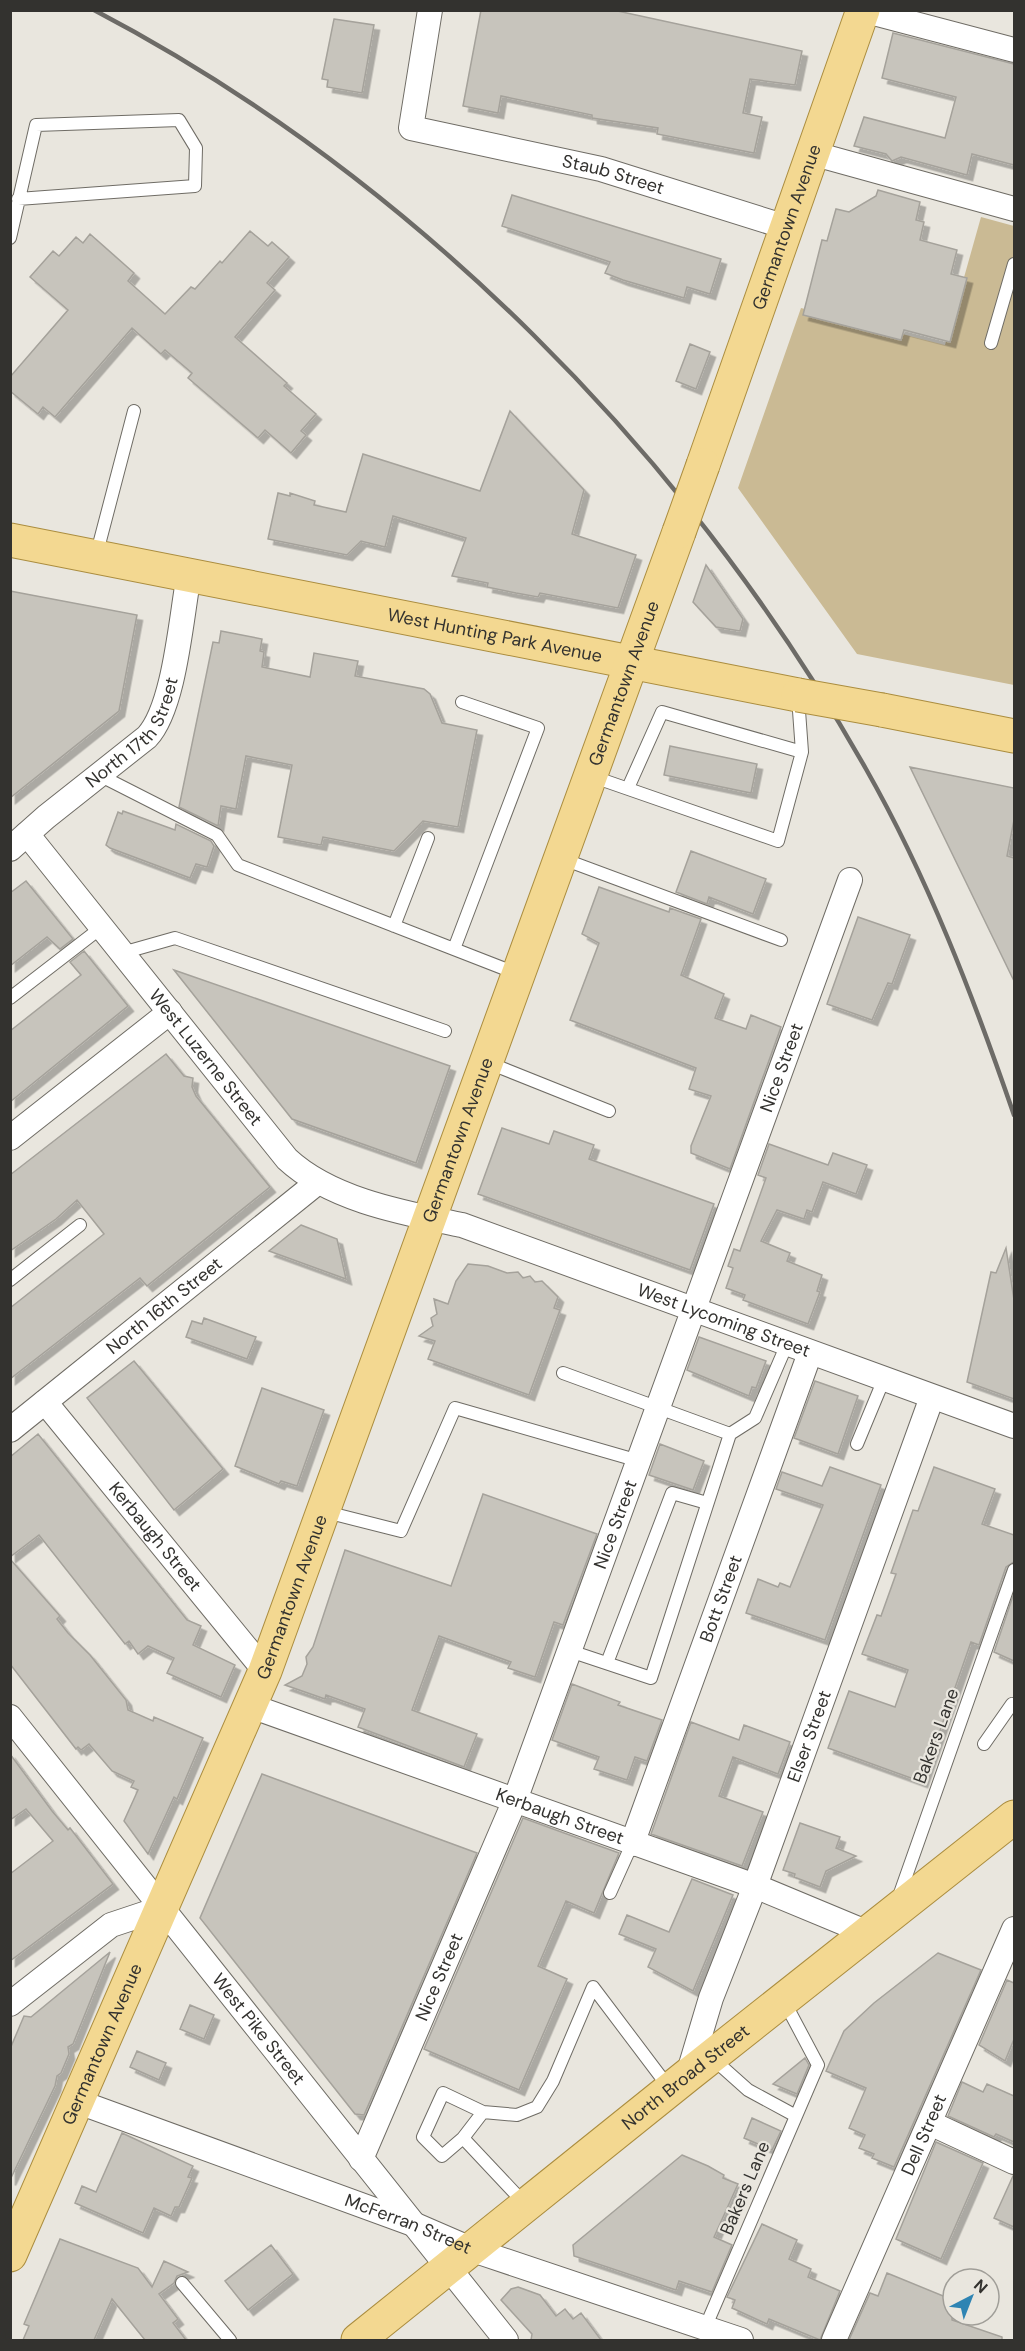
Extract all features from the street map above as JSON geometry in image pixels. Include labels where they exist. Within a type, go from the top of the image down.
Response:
[{"type":"main road","name":"Germantown Avenue","points":[[10,2255],[265,1671],[789,228],[863,11]]},
{"type":"main road","name":"West Hunting Park Avenue","points":[[10,540],[1014,736]]},
{"type":"main road","name":"North Broad Street","points":[[358,2340],[1014,1817]]},
{"type":"street","name":"Staub Street","points":[[430,10],[411,128],[601,169],[789,228]]},
{"type":"street","points":[[863,11],[1014,50]]},
{"type":"street","points":[[814,154],[1014,209]]},
{"type":"street","name":"North 17th Street","points":[[19,841],[147,737],[158,723],[171,678],[189,575]]},
{"type":"street","name":"West Luzerne Street","points":[[19,841],[102,927],[287,1159],[301,1172],[318,1182],[396,1212],[431,1219]]},
{"type":"street","name":"Nice Street","points":[[361,2159],[515,1800],[850,880]]},
{"type":"street","points":[[10,1138],[170,1012]]},
{"type":"street","name":"North 16th Street","points":[[10,1430],[318,1182]]},
{"type":"street","name":"West Lycoming Street","points":[[431,1219],[462,1225],[1014,1426]]},
{"type":"street","name":"Bott Street","points":[[632,1844],[810,1353]]},
{"type":"street","name":"Elser Street","points":[[690,2074],[711,1998],[755,1886],[932,1397]]},
{"type":"street","name":"Kerbaugh Street","points":[[45,1402],[265,1671]]},
{"type":"street","name":"Kerbaugh Street","points":[[251,1706],[632,1844],[755,1886],[880,1924]]},
{"type":"street","name":"West Pike Street","points":[[11,1718],[413,2224],[460,2259],[506,2340]]},
{"type":"street","points":[[10,2004],[111,1924],[162,1908]]},
{"type":"street","name":"Dell Street","points":[[834,2340],[1014,1929]]},
{"type":"street","name":"McFerran Street","points":[[76,2101],[413,2224]]},
{"type":"street","points":[[930,2123],[1014,2162]]},
{"type":"street","name":"McFerran Street","points":[[460,2259],[741,2340]]},
{"type":"lane","points":[[10,237],[18,200],[36,125],[179,120],[196,148],[195,186],[18,200]]},
{"type":"lane","points":[[991,343],[1014,264]]},
{"type":"lane","points":[[96,558],[134,411]]},
{"type":"lane","points":[[591,776],[778,841],[802,752],[798,695]]},
{"type":"lane","points":[[454,949],[538,728],[462,702]]},
{"type":"lane","points":[[628,788],[662,712],[802,752]]},
{"type":"lane","points":[[99,775],[217,835],[238,865],[519,975]]},
{"type":"lane","points":[[394,926],[428,838]]},
{"type":"lane","points":[[561,858],[781,940]]},
{"type":"lane","points":[[10,998],[102,927]]},
{"type":"lane","points":[[122,952],[174,938],[444,1031]]},
{"type":"lane","points":[[488,1062],[609,1111]]},
{"type":"lane","points":[[10,1280],[80,1225]]},
{"type":"lane","points":[[570,1651],[651,1678],[730,1434],[755,1418],[787,1344]]},
{"type":"lane","points":[[563,1373],[730,1434]]},
{"type":"lane","points":[[857,1444],[884,1379]]},
{"type":"lane","points":[[324,1511],[401,1531],[455,1408],[639,1461]]},
{"type":"lane","points":[[607,1663],[672,1493],[707,1503]]},
{"type":"lane","name":"Bakers Lane","points":[[880,1924],[1014,1570]]},
{"type":"lane","points":[[984,1744],[1012,1704],[1014,1705]]},
{"type":"lane","points":[[610,1893],[632,1844]]},
{"type":"lane","points":[[483,2112],[463,2138],[442,2156],[423,2137],[443,2093],[483,2112],[518,2115],[537,2107],[554,2081],[593,1987],[690,2074],[748,2090],[796,2116]]},
{"type":"lane","name":"Bakers Lane","points":[[705,2328],[818,2065],[783,1999]]},
{"type":"lane","points":[[463,2138],[527,2206]]},
{"type":"lane","points":[[182,2283],[230,2340]]},
{"type":"shaded area","points":[[981,217],[1014,226],[1014,685],[857,654],[738,488],[801,308],[945,345]]},
{"type":"building","points":[[481,10],[613,10],[802,51],[795,85],[750,79],[743,113],[762,117],[754,153],[657,134],[658,128],[592,118],[592,115],[501,96],[498,113],[463,106]]},
{"type":"building","points":[[334,19],[374,25],[362,93],[327,87],[328,80],[322,79]]},
{"type":"building","points":[[893,33],[1014,64],[1014,165],[972,154],[967,175],[901,157],[892,161],[886,154],[854,146],[864,117],[945,138],[956,97],[882,78]]},
{"type":"building","points":[[878,190],[920,202],[916,220],[924,222],[920,240],[957,250],[951,274],[967,278],[950,342],[904,330],[901,340],[803,315],[822,240],[827,241],[836,209],[849,212],[876,196]]},
{"type":"building","points":[[512,195],[721,259],[710,294],[687,287],[684,298],[623,280],[605,273],[610,262],[502,226]]},
{"type":"building","points":[[250,231],[268,246],[272,242],[289,257],[267,283],[275,290],[235,337],[287,383],[284,386],[316,414],[301,431],[306,435],[291,453],[265,430],[258,438],[188,378],[192,373],[165,350],[161,354],[132,328],[55,417],[43,407],[38,414],[10,391],[10,377],[68,310],[30,277],[53,251],[59,256],[76,237],[83,243],[90,234],[134,273],[128,281],[165,314],[191,287],[195,289],[220,261],[222,263]]},
{"type":"building","points":[[690,344],[710,352],[696,389],[676,381]]},
{"type":"building","points":[[510,411],[584,490],[572,534],[636,555],[618,608],[540,593],[538,597],[516,593],[487,587],[488,583],[452,576],[466,538],[393,516],[385,547],[361,541],[347,555],[268,539],[278,493],[290,496],[290,493],[315,501],[314,505],[346,512],[363,454],[480,491]]},
{"type":"building","points":[[706,565],[743,619],[740,631],[716,627],[693,602]]},
{"type":"building","points":[[10,591],[137,615],[119,711],[10,798]]},
{"type":"building","points":[[221,631],[262,639],[260,651],[264,652],[262,667],[310,677],[314,653],[358,661],[355,676],[424,689],[430,694],[442,723],[477,730],[458,827],[423,821],[394,851],[323,837],[321,845],[278,837],[292,765],[246,756],[236,809],[221,806],[218,826],[179,807],[213,642],[219,643]]},
{"type":"building","points":[[670,746],[757,764],[751,793],[664,775]]},
{"type":"building","points":[[910,767],[1014,788],[1014,820],[1007,856],[1014,858],[1014,981]]},
{"type":"building","points":[[123,811],[175,830],[176,824],[211,841],[214,846],[207,867],[196,864],[190,878],[110,848],[106,845],[118,812],[122,814]]},
{"type":"building","points":[[691,851],[766,879],[753,914],[709,897],[707,904],[676,892]]},
{"type":"building","points":[[26,881],[73,939],[60,949],[47,937],[10,966],[10,893]]},
{"type":"building","points":[[599,887],[669,912],[670,908],[701,919],[681,975],[724,994],[715,1018],[746,1029],[751,1015],[781,1027],[730,1169],[691,1153],[691,1146],[711,1096],[689,1089],[696,1068],[570,1020],[599,943],[582,934]]},
{"type":"building","points":[[858,917],[910,935],[892,984],[888,983],[872,1020],[827,1004]]},
{"type":"building","points":[[84,951],[128,1006],[10,1102],[10,1031],[81,975],[70,962]]},
{"type":"building","points":[[174,970],[450,1066],[416,1163],[292,1119]]},
{"type":"building","points":[[166,1054],[184,1076],[193,1078],[192,1087],[196,1096],[270,1187],[147,1286],[140,1278],[10,1379],[10,1308],[104,1234],[77,1200],[56,1219],[10,1251],[10,1175]]},
{"type":"building","points":[[502,1128],[549,1144],[554,1131],[594,1145],[589,1159],[714,1204],[690,1270],[478,1194]]},
{"type":"building","points":[[769,1144],[828,1165],[833,1153],[867,1165],[856,1194],[823,1182],[812,1212],[807,1210],[804,1219],[777,1210],[761,1241],[790,1253],[787,1261],[822,1275],[817,1291],[820,1292],[808,1324],[743,1300],[745,1295],[726,1288],[733,1268],[728,1266],[734,1249],[740,1251],[766,1178],[758,1175]]},
{"type":"building","points":[[301,1225],[337,1239],[346,1279],[269,1251]]},
{"type":"building","points":[[1006,1248],[1014,1300],[1014,1399],[967,1382],[991,1272],[996,1273]]},
{"type":"building","points":[[468,1264],[488,1266],[507,1273],[518,1272],[523,1278],[530,1276],[535,1282],[542,1281],[558,1297],[554,1308],[560,1310],[529,1395],[428,1359],[435,1341],[419,1336],[433,1326],[431,1318],[437,1314],[434,1299],[448,1304],[456,1281]]},
{"type":"building","points":[[204,1318],[256,1337],[247,1359],[186,1337],[192,1321],[202,1324]]},
{"type":"building","points":[[699,1337],[766,1361],[756,1388],[752,1387],[749,1396],[687,1370]]},
{"type":"building","points":[[134,1361],[223,1469],[174,1510],[87,1398]]},
{"type":"building","points":[[815,1381],[858,1396],[838,1454],[794,1438]]},
{"type":"building","points":[[262,1388],[324,1410],[297,1486],[281,1481],[279,1484],[235,1466]]},
{"type":"building","points":[[38,1434],[187,1620],[201,1626],[193,1645],[235,1665],[221,1697],[167,1673],[174,1658],[148,1646],[138,1654],[129,1641],[125,1644],[39,1535],[10,1557],[10,1457]]},
{"type":"building","points":[[660,1444],[704,1461],[693,1490],[649,1475]]},
{"type":"building","points":[[830,1467],[881,1485],[825,1640],[746,1613],[758,1579],[778,1587],[780,1583],[790,1587],[823,1505],[776,1489],[782,1472],[822,1486]]},
{"type":"building","points":[[934,1467],[995,1489],[982,1524],[1014,1535],[1014,1562],[1006,1567],[979,1645],[971,1642],[922,1782],[828,1748],[849,1691],[895,1707],[908,1670],[862,1654],[877,1615],[881,1616],[896,1574],[891,1573],[913,1510],[918,1511]]},
{"type":"building","points":[[483,1494],[597,1534],[563,1625],[554,1622],[535,1677],[508,1668],[511,1662],[439,1636],[412,1710],[477,1734],[464,1767],[358,1727],[365,1709],[326,1695],[325,1699],[285,1685],[302,1676],[307,1664],[306,1657],[313,1647],[345,1550],[451,1586]]},
{"type":"building","points":[[10,1559],[60,1616],[57,1619],[68,1633],[90,1655],[126,1700],[128,1710],[153,1721],[154,1717],[203,1738],[177,1799],[174,1797],[148,1854],[124,1821],[138,1790],[131,1787],[134,1781],[112,1771],[89,1744],[81,1750],[78,1747],[76,1749],[10,1664]]},
{"type":"building","points":[[1014,1593],[1014,1661],[994,1652]]},
{"type":"building","points":[[572,1684],[620,1702],[618,1705],[662,1720],[647,1761],[635,1757],[627,1780],[594,1769],[599,1757],[552,1740]]},
{"type":"building","points":[[691,1722],[739,1740],[744,1725],[790,1742],[778,1774],[733,1757],[719,1796],[763,1812],[742,1866],[651,1834]]},
{"type":"building","points":[[10,1754],[52,1811],[68,1830],[70,1828],[113,1884],[10,1961],[10,1874],[53,1841],[26,1809],[10,1820]]},
{"type":"building","points":[[262,1774],[477,1853],[364,2115],[355,2114],[200,1918]]},
{"type":"building","points":[[523,1818],[619,1853],[594,1913],[566,1901],[538,1966],[567,1979],[519,2090],[424,2049]]},
{"type":"building","points":[[800,1823],[840,1837],[836,1848],[856,1856],[826,1871],[820,1887],[783,1870]]},
{"type":"building","points":[[692,1879],[733,1895],[693,1991],[648,1967],[656,1949],[619,1934],[627,1915],[669,1932]]},
{"type":"building","points":[[110,1952],[73,2044],[68,2047],[69,2054],[61,2073],[57,2076],[55,2086],[10,2180],[10,2049],[24,2016],[31,2017]]},
{"type":"building","points":[[938,1953],[981,1970],[894,2167],[872,2158],[874,2154],[859,2148],[865,2135],[849,2128],[866,2088],[826,2071],[844,2031],[874,2003]]},
{"type":"building","points":[[1007,1980],[1014,1983],[1014,2039],[1005,2061],[979,2045]]},
{"type":"building","points":[[190,2005],[214,2015],[204,2039],[180,2029]]},
{"type":"building","points":[[137,2051],[166,2063],[159,2080],[130,2067]]},
{"type":"building","points":[[805,2058],[809,2065],[797,2094],[773,2084]]},
{"type":"building","points":[[962,2082],[983,2092],[987,2084],[1014,2096],[1014,2142],[996,2134],[994,2137],[948,2116]]},
{"type":"building","points":[[752,2118],[781,2131],[772,2150],[744,2138]]},
{"type":"building","points":[[122,2133],[193,2166],[188,2177],[192,2178],[179,2207],[175,2207],[171,2216],[154,2208],[143,2233],[75,2203],[82,2186],[96,2192]]},
{"type":"building","points":[[936,2142],[983,2163],[941,2259],[896,2239]]},
{"type":"building","points":[[682,2155],[708,2166],[724,2175],[723,2178],[738,2184],[714,2237],[732,2245],[712,2292],[679,2281],[676,2290],[574,2256],[573,2245]]},
{"type":"building","points":[[1014,2176],[1014,2227],[994,2218]]},
{"type":"building","points":[[762,2224],[797,2240],[789,2259],[811,2269],[808,2277],[840,2291],[820,2340],[769,2319],[767,2324],[732,2308],[735,2300],[727,2297]]},
{"type":"building","points":[[60,2239],[138,2268],[152,2287],[164,2261],[188,2272],[177,2276],[174,2283],[159,2294],[178,2319],[173,2323],[186,2340],[145,2340],[112,2299],[94,2340],[23,2340],[29,2326],[24,2324]]},
{"type":"building","points":[[271,2245],[293,2274],[248,2310],[225,2281]]},
{"type":"building","points":[[887,2273],[941,2295],[941,2327],[973,2327],[1002,2337],[1002,2340],[849,2340],[870,2293],[878,2296]]},
{"type":"building","points":[[518,2287],[540,2295],[556,2316],[565,2309],[573,2319],[581,2313],[601,2340],[531,2340],[532,2334],[501,2300],[511,2289]]},
{"type":"railway","points":[[94,10],[211,78],[324,155],[432,241],[533,335],[628,435],[716,542],[795,653],[866,769],[910,852],[948,938],[1014,1115]]}]
